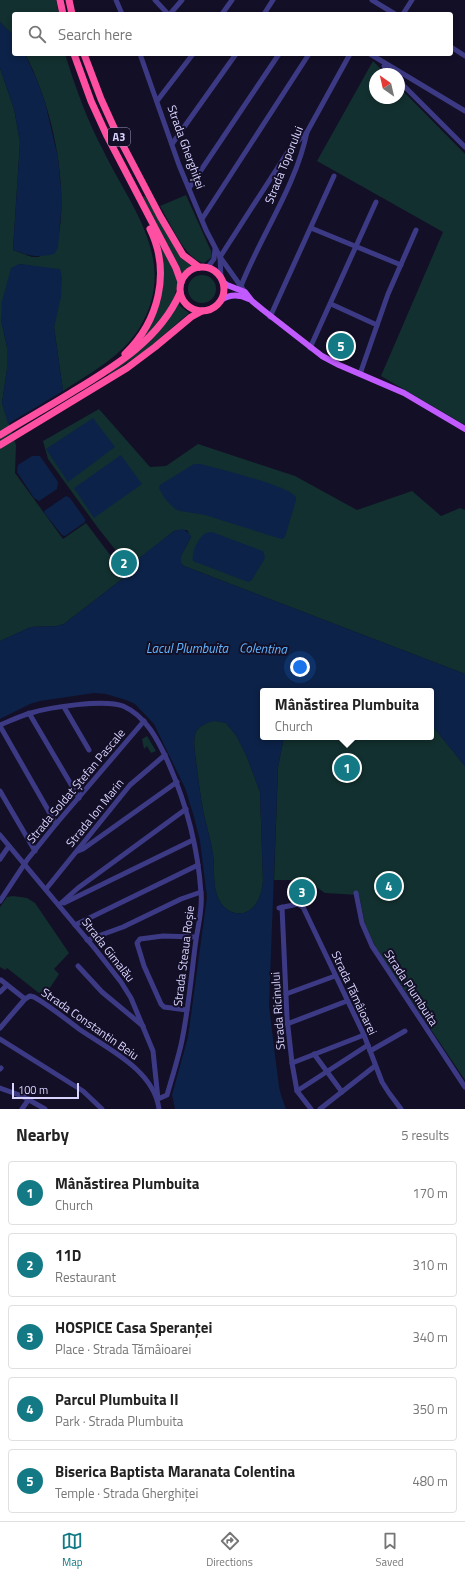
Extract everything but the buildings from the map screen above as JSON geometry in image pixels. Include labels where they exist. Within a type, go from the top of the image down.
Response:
[{"type":"highway","points":[[60,0],[63,12]]},
{"type":"highway","points":[[69,0],[72,12]]},
{"type":"highway","name":"A3","points":[[0,435],[100,376],[128,356],[150,336],[169,312],[180,293],[181,282],[176,268],[101,124],[75,56]]},
{"type":"highway","name":"A3","points":[[85,56],[101,99],[116,132],[160,216],[183,255],[199,267],[207,268]]},
{"type":"highway","points":[[100,376],[138,339],[147,326],[158,298],[161,275],[160,259],[142,204]]},
{"type":"highway","points":[[181,282],[186,274],[194,268],[199,267]]},
{"type":"highway","points":[[0,445],[80,397],[142,357],[191,317],[215,306],[221,300],[224,290],[222,280],[215,271],[207,268]]},
{"type":"highway","points":[[180,293],[184,302],[188,306],[192,309],[202,311]]},
{"type":"main road","name":"Strada Gherghiței","points":[[222,280],[229,286],[245,292],[252,301],[270,317],[310,348],[333,362],[404,393],[465,429]]},
{"type":"main road","name":"Strada Gherghiței","points":[[221,300],[238,295],[252,301]]},
{"type":"street","points":[[116,0],[121,12]]},
{"type":"street","points":[[155,0],[167,12]]},
{"type":"street","points":[[171,12],[182,0]]},
{"type":"street","points":[[223,12],[232,0]]},
{"type":"street","points":[[265,12],[273,0]]},
{"type":"street","points":[[372,0],[392,12]]},
{"type":"street","points":[[404,12],[412,0]]},
{"type":"street","points":[[453,48],[465,56]]},
{"type":"street","name":"Strada Gherghiței","points":[[141,56],[172,144],[202,219],[220,257],[245,292]]},
{"type":"street","points":[[157,101],[191,56]]},
{"type":"street","points":[[172,144],[235,56]]},
{"type":"street","points":[[189,188],[278,56]]},
{"type":"street","points":[[202,219],[308,56]]},
{"type":"street","name":"Strada Toporului","points":[[241,286],[289,182],[304,145],[307,132],[349,56]]},
{"type":"street","points":[[378,58],[387,68]]},
{"type":"street","points":[[378,58],[465,111]]},
{"type":"street","points":[[405,87],[465,147]]},
{"type":"street","points":[[220,257],[289,150],[307,132]]},
{"type":"street","points":[[270,317],[312,228],[334,176]]},
{"type":"street","points":[[310,348],[376,202]]},
{"type":"street","points":[[312,228],[401,265]]},
{"type":"street","points":[[360,374],[377,325],[416,230]]},
{"type":"street","points":[[207,268],[215,257],[214,246]]},
{"type":"street","name":"Strada Gherghiței","points":[[220,257],[222,280]]},
{"type":"street","points":[[331,304],[377,325]]},
{"type":"street","name":"Strada Steaua Roșie","points":[[0,726],[29,713],[96,703],[112,703],[129,709],[144,722],[154,734],[177,782],[186,809],[193,840],[201,892],[187,1010],[180,1049],[167,1095],[158,1099]]},
{"type":"street","points":[[64,707],[89,750]]},
{"type":"street","points":[[29,713],[79,798]]},
{"type":"street","name":"Strada Soldat Ștefan Pascale","points":[[0,901],[25,864],[56,824],[144,722]]},
{"type":"street","points":[[0,726],[56,824]]},
{"type":"street","name":"Strada Ion Marin","points":[[46,889],[130,785],[164,755]]},
{"type":"street","points":[[78,851],[84,849],[97,840],[177,782]]},
{"type":"street","points":[[0,791],[35,851]]},
{"type":"street","points":[[59,905],[78,888],[186,809]]},
{"type":"street","name":"Strada Gimalău","points":[[0,835],[59,905],[121,982],[133,1000],[153,1051],[158,1099]]},
{"type":"street","points":[[59,905],[193,840]]},
{"type":"street","points":[[0,859],[9,846]]},
{"type":"street","points":[[75,925],[198,865]]},
{"type":"street","points":[[87,940],[123,927],[181,899],[201,892]]},
{"type":"street","name":"Strada Plumbuita","points":[[356,893],[362,923],[372,946],[465,1087]]},
{"type":"street","name":"Strada Tămâioarei","points":[[281,907],[298,904],[302,905],[364,1035],[384,1086],[402,1109]]},
{"type":"street","name":"Strada Ricinului","points":[[281,907],[287,1024],[292,1063],[297,1091],[311,1109]]},
{"type":"street","points":[[187,1010],[164,1007],[161,1004],[144,966],[137,943],[140,939],[163,936],[196,936]]},
{"type":"street","points":[[78,966],[102,992],[144,1026]]},
{"type":"street","points":[[286,994],[335,976]]},
{"type":"street","points":[[0,980],[25,999]]},
{"type":"street","points":[[0,992],[7,985]]},
{"type":"street","name":"Strada Constantin Beiu","points":[[0,1028],[25,999],[30,996],[36,998],[128,1061],[148,1083],[158,1099],[159,1109]]},
{"type":"street","points":[[287,1024],[347,1001]]},
{"type":"street","points":[[370,1051],[405,1031]]},
{"type":"street","points":[[292,1063],[364,1035]]},
{"type":"street","points":[[0,1039],[76,1086],[102,1109]]},
{"type":"street","points":[[297,1091],[368,1045]]},
{"type":"street","points":[[314,1054],[342,1092]]},
{"type":"street","points":[[320,1109],[375,1066]]},
{"type":"street","points":[[148,1083],[156,1079]]},
{"type":"street","points":[[0,1088],[12,1091],[45,1109]]},
{"type":"street","points":[[22,1109],[28,1099]]},
{"type":"green space","points":[[0,0],[56,0],[59,12],[12,12],[12,34],[0,22]]},
{"type":"green space","points":[[26,56],[66,56],[77,91],[97,139],[147,236],[153,257],[155,280],[151,303],[140,327],[125,347],[105,363],[63,391],[54,327],[57,312],[60,270],[19,264],[1,320],[7,347],[7,369],[2,403],[16,445],[15,473],[63,539],[86,523],[126,576],[64,624],[57,626],[31,627],[0,641],[0,68],[14,109],[20,142],[13,250],[32,257],[39,257],[58,240],[61,218],[61,194],[60,170],[56,145],[43,96],[35,74]]},
{"type":"green space","points":[[373,61],[380,68],[369,68]]},
{"type":"green space","points":[[369,68],[369,104],[405,104],[405,93],[465,154],[465,425],[381,376],[443,232],[317,161]]},
{"type":"green space","points":[[186,195],[211,251],[212,257],[204,263],[197,260],[184,248],[160,206]]},
{"type":"green space","points":[[145,196],[181,257],[191,266],[181,274],[143,197]]},
{"type":"green space","points":[[157,238],[174,268],[177,279],[176,289],[169,308],[163,317],[135,348],[154,314],[163,287],[162,268]]},
{"type":"green space","points":[[202,275],[212,279],[216,289],[212,299],[202,303],[192,299],[188,289],[192,279]]},
{"type":"green space","points":[[178,302],[181,307],[189,313],[146,350],[109,375],[108,374],[127,360]]},
{"type":"green space","points":[[99,409],[150,467],[166,466],[198,444],[295,476],[357,510],[412,491],[441,516],[460,508],[465,510],[465,674],[184,566],[181,563],[181,556],[191,537],[187,530],[174,531],[129,567],[98,528],[48,459],[43,441]]},
{"type":"green space","points":[[214,720],[226,723],[236,735],[247,757],[260,792],[263,881],[258,901],[252,909],[242,913],[231,912],[222,905],[217,895],[215,889],[214,860],[200,792],[194,748],[195,734],[200,727]]},
{"type":"green space","points":[[434,728],[465,766],[465,1080],[376,948],[365,924],[359,895],[325,893],[313,885],[301,885],[301,880],[274,880],[278,767],[283,740],[434,740]]},
{"type":"green space","points":[[147,736],[156,751],[151,753],[147,746],[144,749],[142,739]]},
{"type":"green space","points":[[13,896],[27,898],[35,903],[69,953],[54,969],[59,974],[44,997],[7,968],[5,970],[0,967],[0,907],[7,897]]},
{"type":"water","points":[[0,22],[12,34],[12,56],[26,56],[45,102],[58,158],[62,199],[58,248],[54,254],[33,256],[13,250],[20,142],[14,109],[0,68]]},
{"type":"water","points":[[19,264],[60,269],[62,277],[61,297],[54,327],[63,391],[8,424],[2,403],[7,369],[7,347],[1,320],[2,301],[11,268]]},
{"type":"water","points":[[93,418],[115,447],[68,482],[46,449]]},
{"type":"water","points":[[121,455],[142,484],[94,518],[74,488]]},
{"type":"water","points":[[32,456],[40,456],[58,482],[57,489],[39,501],[34,498],[17,472],[18,465]]},
{"type":"water","points":[[194,464],[201,464],[252,478],[280,487],[290,492],[296,497],[296,500],[285,537],[282,539],[278,538],[205,515],[175,509],[165,499],[159,488],[160,485]]},
{"type":"water","points":[[66,496],[70,498],[85,519],[85,522],[65,536],[62,535],[44,511]]},
{"type":"water","name":"Lacul Plumbuita","points":[[183,529],[190,534],[191,537],[181,556],[181,563],[184,566],[465,674],[465,766],[434,728],[434,688],[260,688],[260,740],[283,740],[278,767],[269,1006],[279,1087],[286,1109],[175,1109],[172,1095],[188,1037],[207,897],[200,841],[194,817],[185,788],[154,724],[135,704],[106,694],[94,693],[40,701],[30,704],[0,719],[0,641],[31,627],[57,626],[64,624],[126,576],[129,567],[174,531]],"holes":[[[214,721],[226,723],[236,735],[247,757],[260,792],[263,881],[258,901],[252,909],[242,913],[231,912],[222,905],[215,889],[213,855],[204,816],[194,748],[196,731],[205,724]]]},
{"type":"water","points":[[208,532],[212,532],[263,551],[265,557],[264,560],[251,581],[248,582],[193,561],[195,547],[199,540]]},
{"type":"place","name":"Biserica Baptista Maranata Colentina","points":[[341,346]]},
{"type":"place","name":"11D","points":[[124,563]]},
{"type":"place","name":"Mânăstirea Plumbuita","points":[[347,768]]},
{"type":"place","name":"Parcul Plumbuita II","points":[[389,886]]},
{"type":"place","name":"HOSPICE Casa Speranței","points":[[302,892]]},
{"type":"water label","name":"Colentina","points":[[263,648]]}]
